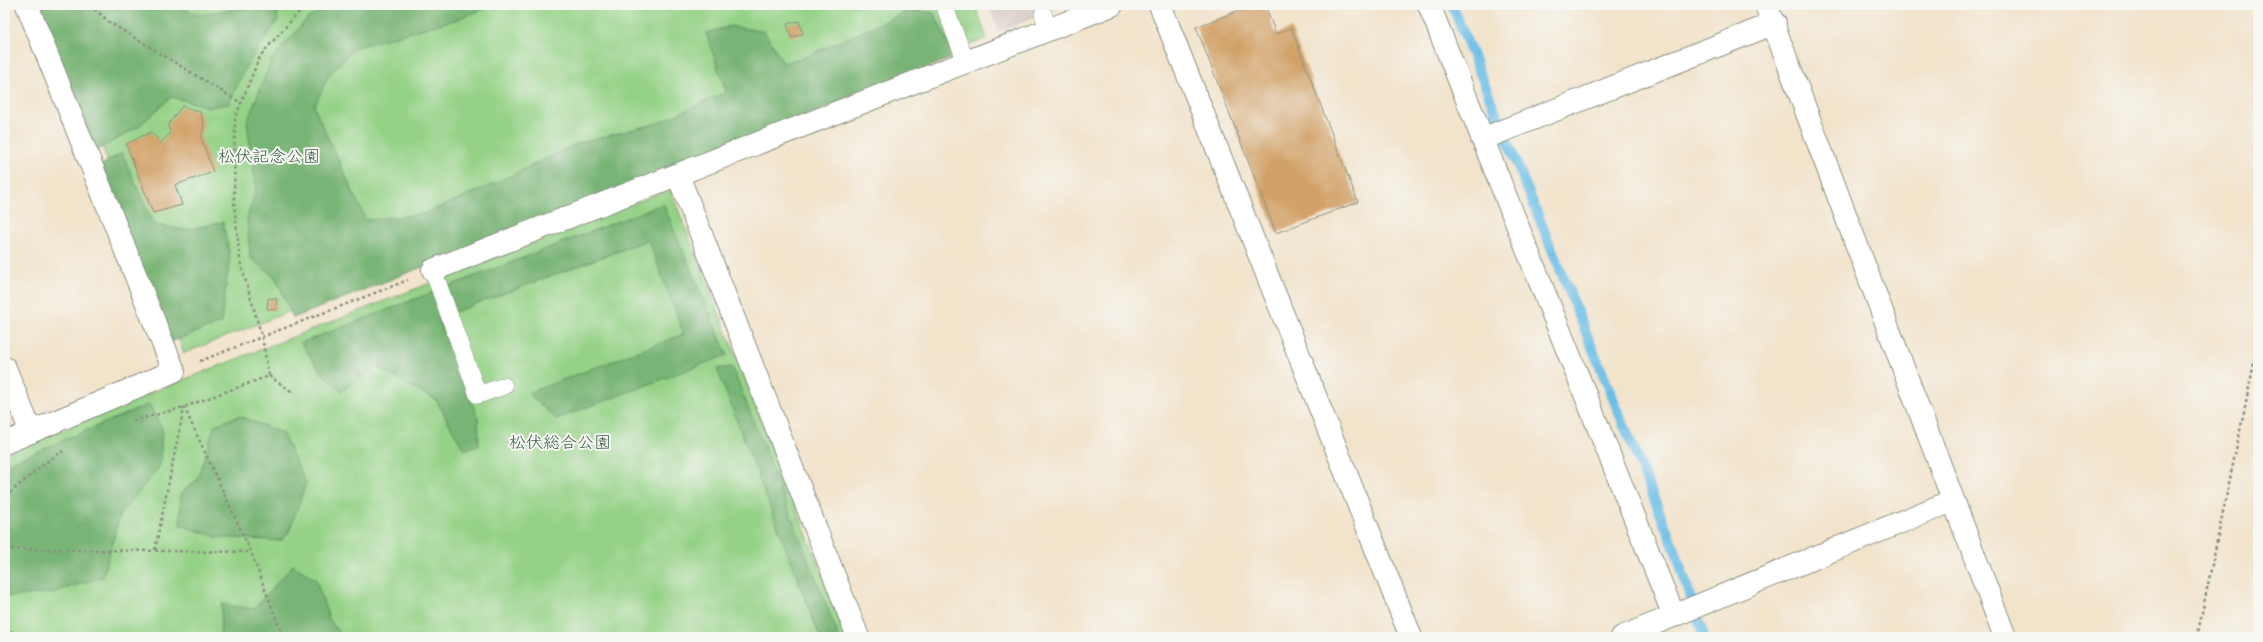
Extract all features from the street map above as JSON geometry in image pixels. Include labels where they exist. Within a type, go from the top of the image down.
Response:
[{"type":"street","points":[[5,443],[174,372],[27,5]]},
{"type":"street","points":[[433,270],[966,62],[1046,22],[1112,5]]},
{"type":"street","points":[[1160,5],[1411,637]]},
{"type":"street","points":[[1429,5],[1674,616]]},
{"type":"street","points":[[1482,139],[1771,14],[1952,501],[2005,637]]},
{"type":"street","points":[[678,175],[858,637]]},
{"type":"street","points":[[5,368],[31,432]]},
{"type":"street","points":[[1622,637],[1952,501]]},
{"type":"lane","points":[[944,5],[966,62]]},
{"type":"lane","points":[[433,270],[478,395],[504,386]]},
{"type":"path","points":[[90,5],[109,22],[241,103]]},
{"type":"path","points":[[294,393],[269,376],[262,337],[240,261],[234,203],[235,118],[260,56],[297,14],[312,5]]},
{"type":"path","points":[[174,372],[433,270]]},
{"type":"path","points":[[2197,637],[2258,344]]},
{"type":"path","points":[[126,423],[184,407],[269,376]]},
{"type":"path","points":[[155,550],[184,407]]},
{"type":"path","points":[[184,407],[251,552],[283,637]]},
{"type":"path","points":[[5,497],[45,463],[64,450]]},
{"type":"path","points":[[5,549],[251,552]]},
{"type":"path","points":[[5,629],[25,637]]},
{"type":"shaded area","points":[[988,5],[1065,5],[998,32]]},
{"type":"green space","points":[[38,5],[175,5],[198,15],[259,5],[277,5],[278,20],[246,66],[229,104],[209,107],[171,97],[138,127],[96,151]]},
{"type":"green space","name":"松伏記念公園","points":[[46,5],[975,5],[987,38],[184,353]]},
{"type":"green space","points":[[333,5],[494,5],[458,19],[356,47],[329,75],[314,107],[366,220],[423,214],[496,183],[576,144],[658,123],[726,92],[706,33],[731,26],[765,32],[783,63],[805,57],[910,10],[934,13],[954,57],[293,318],[276,278],[250,258],[247,219],[256,189],[247,122],[272,59],[308,18]]},
{"type":"green space","points":[[122,153],[153,224],[184,230],[223,222],[230,257],[221,323],[168,343],[101,165]]},
{"type":"green space","name":"松伏総合公園","points":[[670,189],[847,637],[5,637],[5,454],[178,382]]},
{"type":"green space","points":[[663,204],[727,355],[556,419],[528,393],[684,334],[648,240],[438,318],[478,418],[479,445],[464,450],[436,400],[376,367],[341,391],[322,373],[301,343]]},
{"type":"green space","points":[[732,367],[839,637],[820,637],[717,369]]},
{"type":"green space","points":[[149,404],[162,429],[160,466],[120,515],[103,577],[51,593],[5,597],[5,465]]},
{"type":"green space","points":[[239,416],[282,433],[306,483],[289,532],[281,541],[216,537],[180,525],[181,493],[197,480],[215,425]]},
{"type":"green space","points":[[293,565],[316,580],[329,619],[342,637],[220,637],[222,604],[254,609]]},
{"type":"building","points":[[1253,5],[1265,5],[1276,34],[1291,28],[1358,202],[1276,233],[1196,27]]},
{"type":"building","points":[[799,21],[803,34],[791,38],[787,24]]},
{"type":"building","points":[[182,106],[200,112],[204,126],[201,137],[213,172],[175,185],[182,205],[153,213],[126,144],[151,132],[161,143],[170,133],[168,125]]},
{"type":"building","points":[[268,298],[277,299],[276,310],[267,309]]},
{"type":"waterway","points":[[1452,5],[1675,550],[1704,637]]}]
